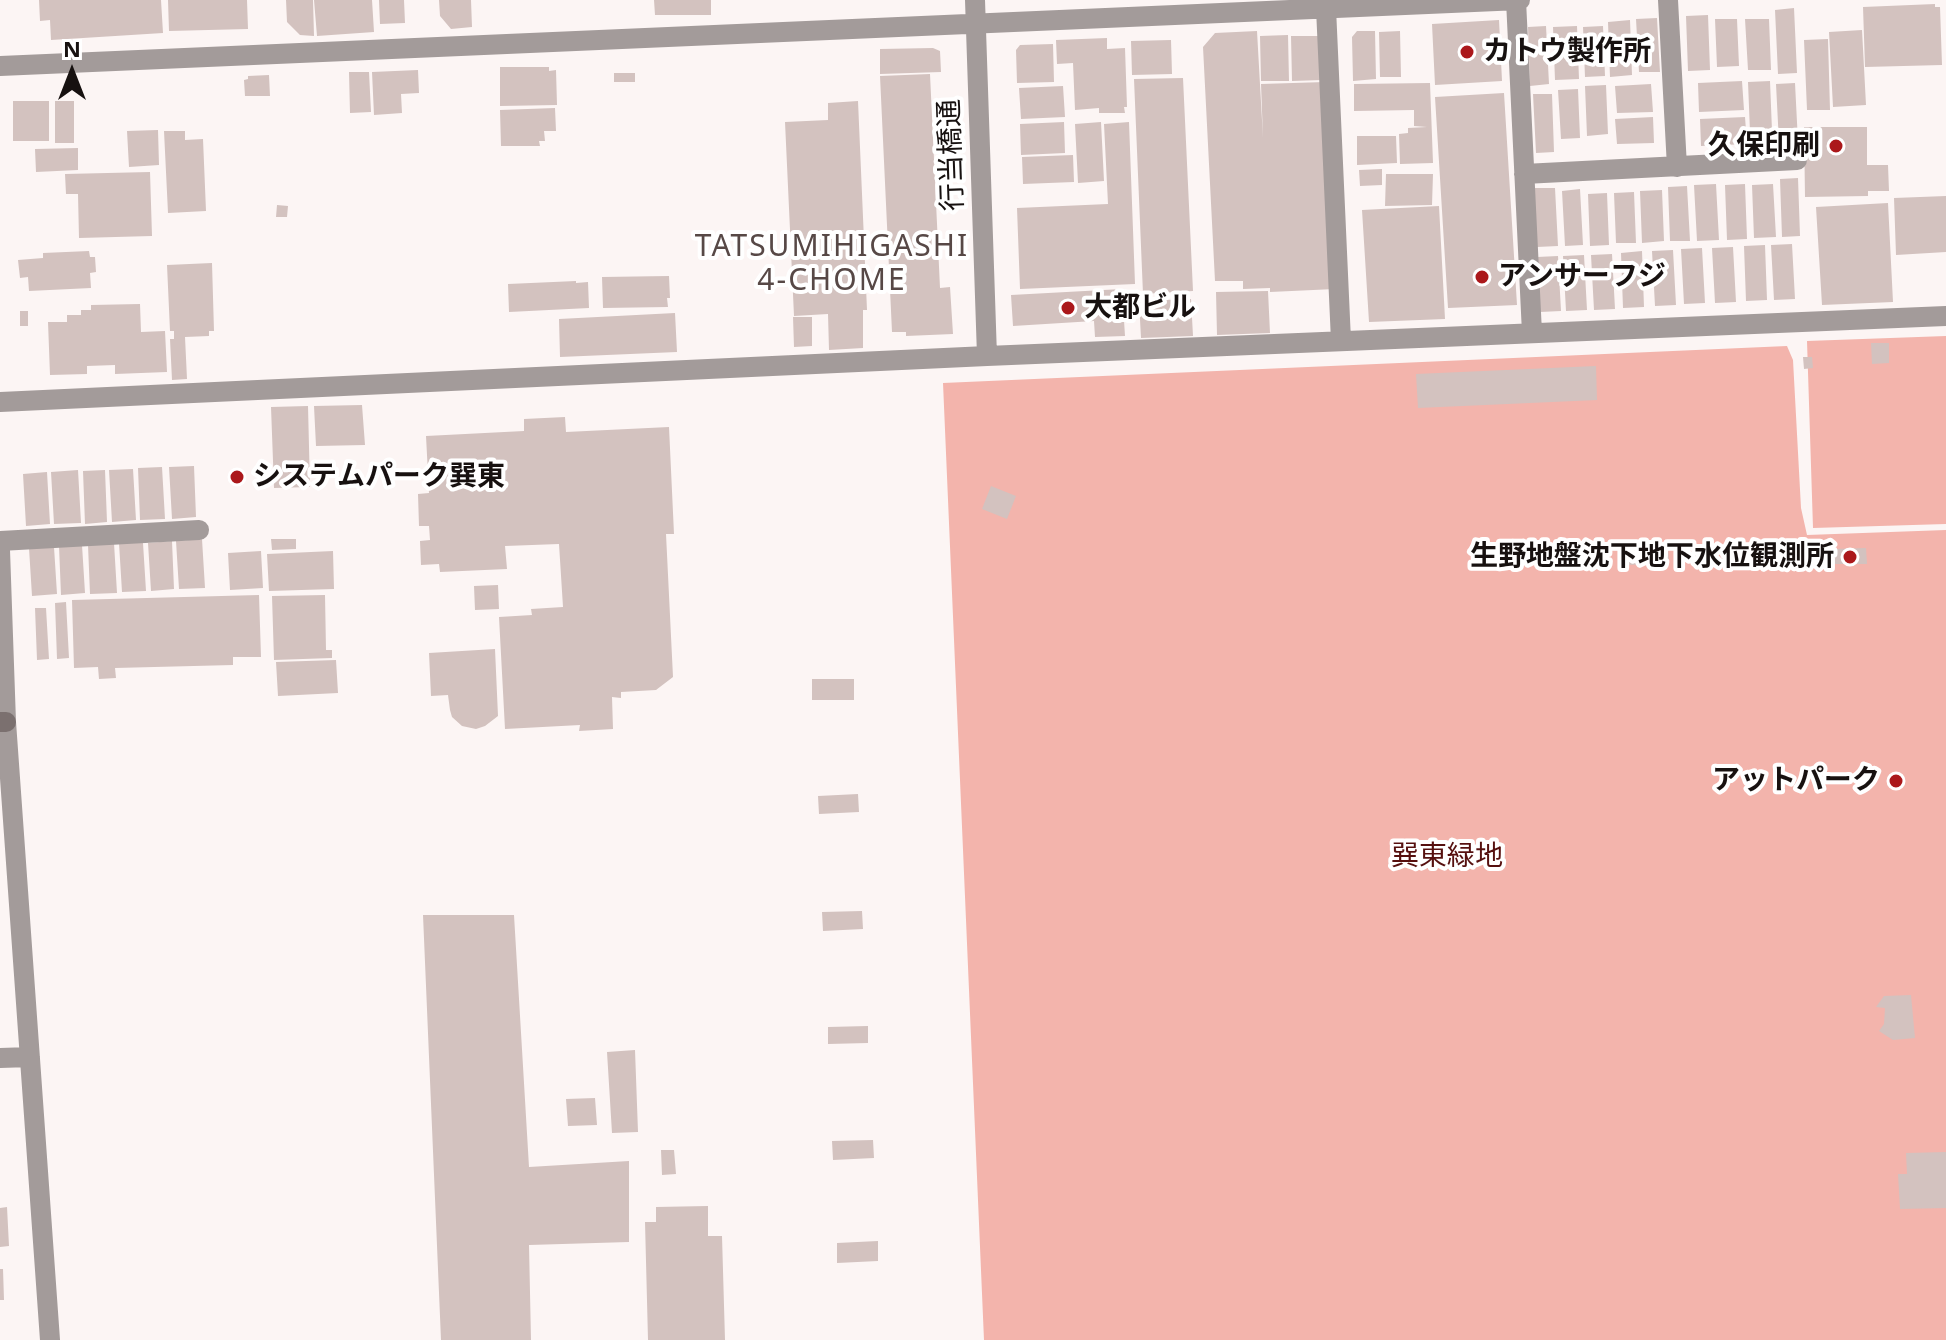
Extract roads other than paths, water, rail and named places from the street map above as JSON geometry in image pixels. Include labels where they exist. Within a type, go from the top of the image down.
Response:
[{"type":"street","name":"行当橋通","points":[[975,0],[987,356]]},
{"type":"street","points":[[0,66],[1319,6],[1518,0],[1532,333]]},
{"type":"street","points":[[1668,0],[1677,167]]},
{"type":"street","points":[[1319,6],[1341,341]]},
{"type":"street","points":[[1524,174],[1797,160]]},
{"type":"street","points":[[0,402],[1946,316]]},
{"type":"street","points":[[0,541],[199,530]]},
{"type":"street","points":[[0,550],[3,722],[50,1340]]},
{"type":"street","points":[[0,1058],[30,1057]]},
{"type":"place","name":"カトウ製作所","points":[[1467,52]]},
{"type":"place","name":"久保印刷","points":[[1836,146]]},
{"type":"place","name":"アンサーフジ","points":[[1482,277]]},
{"type":"place","name":"大都ビル","points":[[1068,308]]},
{"type":"place","name":"システムパーク巽東","points":[[237,477]]},
{"type":"place","name":"生野地盤沈下地下水位観測所","points":[[1850,557]]},
{"type":"place","name":"アットパーク","points":[[1896,781]]},
{"type":"district","name":"TATSUMIHIGASHI 4-CHOME","points":[[832,264]]},
{"type":"park label","name":"巽東緑地","points":[[1447,857]]}]
